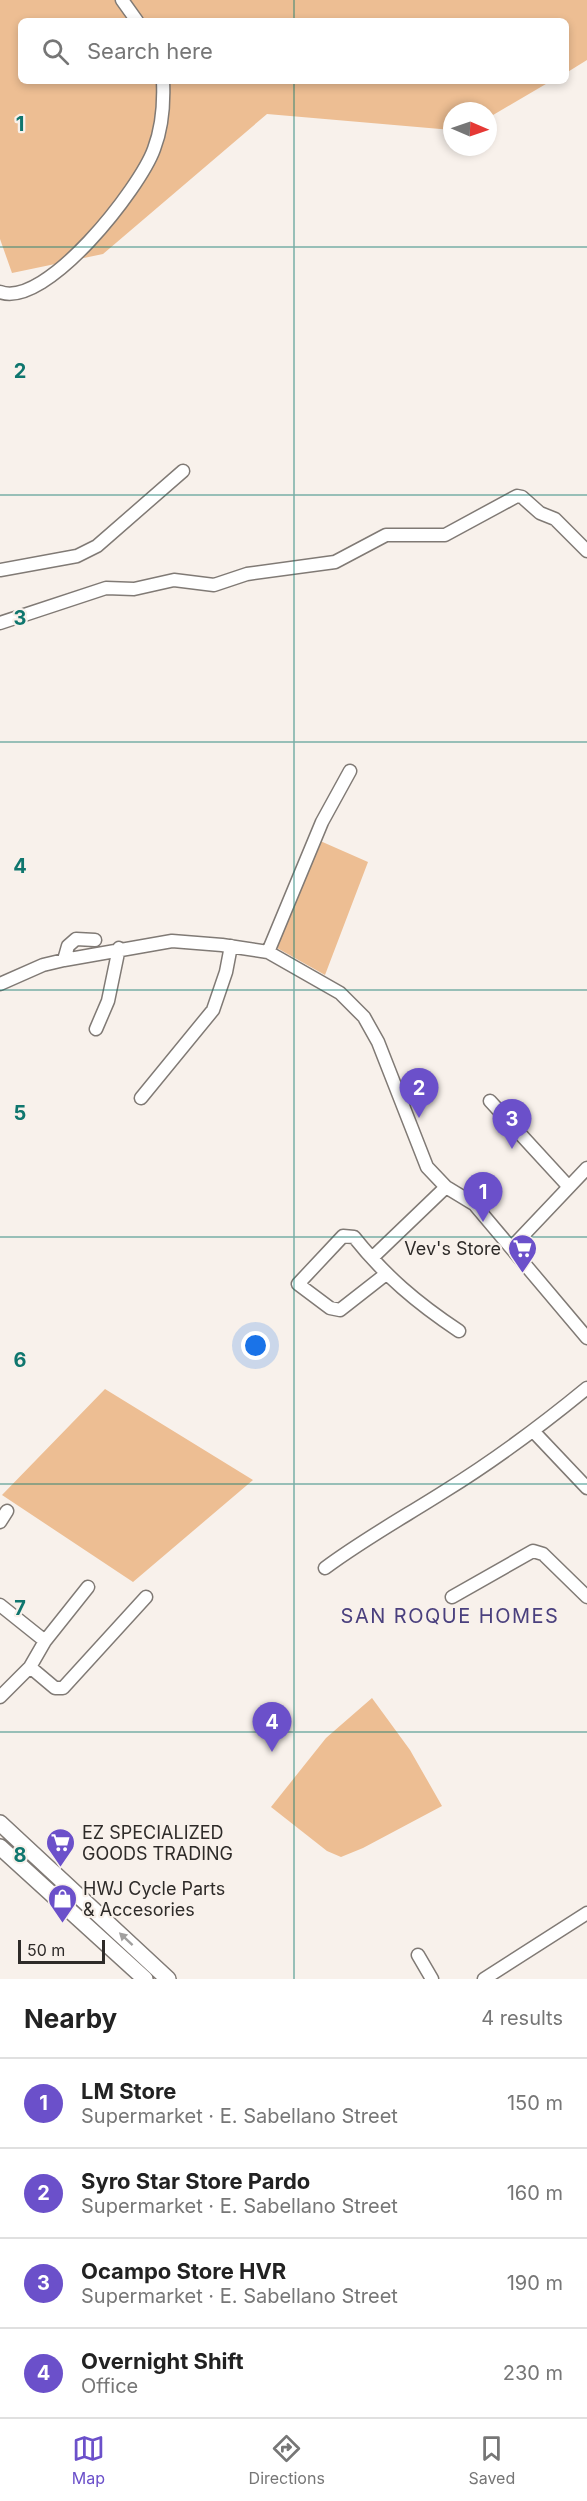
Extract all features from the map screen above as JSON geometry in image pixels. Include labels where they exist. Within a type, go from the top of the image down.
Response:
[{"type":"main road","points":[[0,1822],[168,1979]]},
{"type":"main road","points":[[0,1847],[145,1979]]},
{"type":"street","points":[[122,0],[135,18]]},
{"type":"street","points":[[0,292],[19,294],[41,285],[60,270],[117,209],[135,186],[154,149],[164,100],[163,84]]},
{"type":"street","points":[[0,570],[76,556],[97,546],[183,471]]},
{"type":"street","points":[[0,623],[106,588],[135,589],[174,580],[214,585],[247,574],[335,562],[386,535],[445,535],[517,496],[522,497],[540,513],[555,519],[587,551]]},
{"type":"street","points":[[268,952],[322,822],[350,771]]},
{"type":"street","points":[[64,960],[68,946],[76,939],[96,940]]},
{"type":"street","points":[[3,979],[64,960],[119,948],[172,941],[268,952],[340,993],[364,1017],[378,1042],[427,1167],[446,1187],[474,1204],[587,1338]]},
{"type":"street","points":[[141,1098],[213,1010],[226,972],[231,946]]},
{"type":"street","points":[[96,1029],[108,1001],[119,948]]},
{"type":"street","points":[[490,1101],[569,1187]]},
{"type":"street","points":[[512,1247],[587,1168]]},
{"type":"street","points":[[372,1258],[446,1187]]},
{"type":"street","points":[[386,1274],[340,1310],[330,1308],[298,1284],[343,1236],[354,1236],[386,1274],[434,1315],[459,1331]]},
{"type":"street","points":[[325,1568],[365,1539],[446,1491],[534,1432],[587,1388]]},
{"type":"street","points":[[534,1432],[587,1488]]},
{"type":"street","points":[[452,1597],[533,1551],[543,1554],[587,1597]]},
{"type":"street","points":[[0,1697],[30,1667],[45,1641],[88,1587]]},
{"type":"street","points":[[30,1667],[55,1689],[63,1688],[146,1597]]},
{"type":"street","points":[[0,1605],[45,1641]]},
{"type":"street","points":[[484,1979],[502,1974],[587,1912]]},
{"type":"street","points":[[418,1955],[432,1979]]},
{"type":"shaded area","points":[[0,0],[587,0],[587,60],[569,71],[569,18],[18,18],[18,84],[546,84],[497,113],[497,102],[443,102],[443,129],[267,114],[103,254],[12,273],[0,239]]},
{"type":"shaded area","points":[[318,840],[368,862],[325,975],[277,948]]},
{"type":"shaded area","points":[[105,1389],[253,1480],[133,1582],[2,1495]]},
{"type":"shaded area","points":[[372,1698],[410,1750],[442,1806],[363,1848],[341,1857],[327,1851],[271,1807],[326,1738]]},
{"type":"place","name":"Syro Star Store Pardo","points":[[419,1118]]},
{"type":"place","name":"Ocampo Store HVR","points":[[512,1149]]},
{"type":"place","name":"LM Store","points":[[483,1222]]},
{"type":"place","name":"Vev's Store","points":[[522,1274]]},
{"type":"place","name":"Overnight Shift","points":[[272,1752]]},
{"type":"place","name":"EZ SPECIALIZED GOODS TRADING","points":[[61,1868]]},
{"type":"place","name":"HWJ Cycle Parts & Accesories","points":[[62,1924]]},
{"type":"district","name":"SAN ROQUE HOMES","points":[[450,1616]]}]
